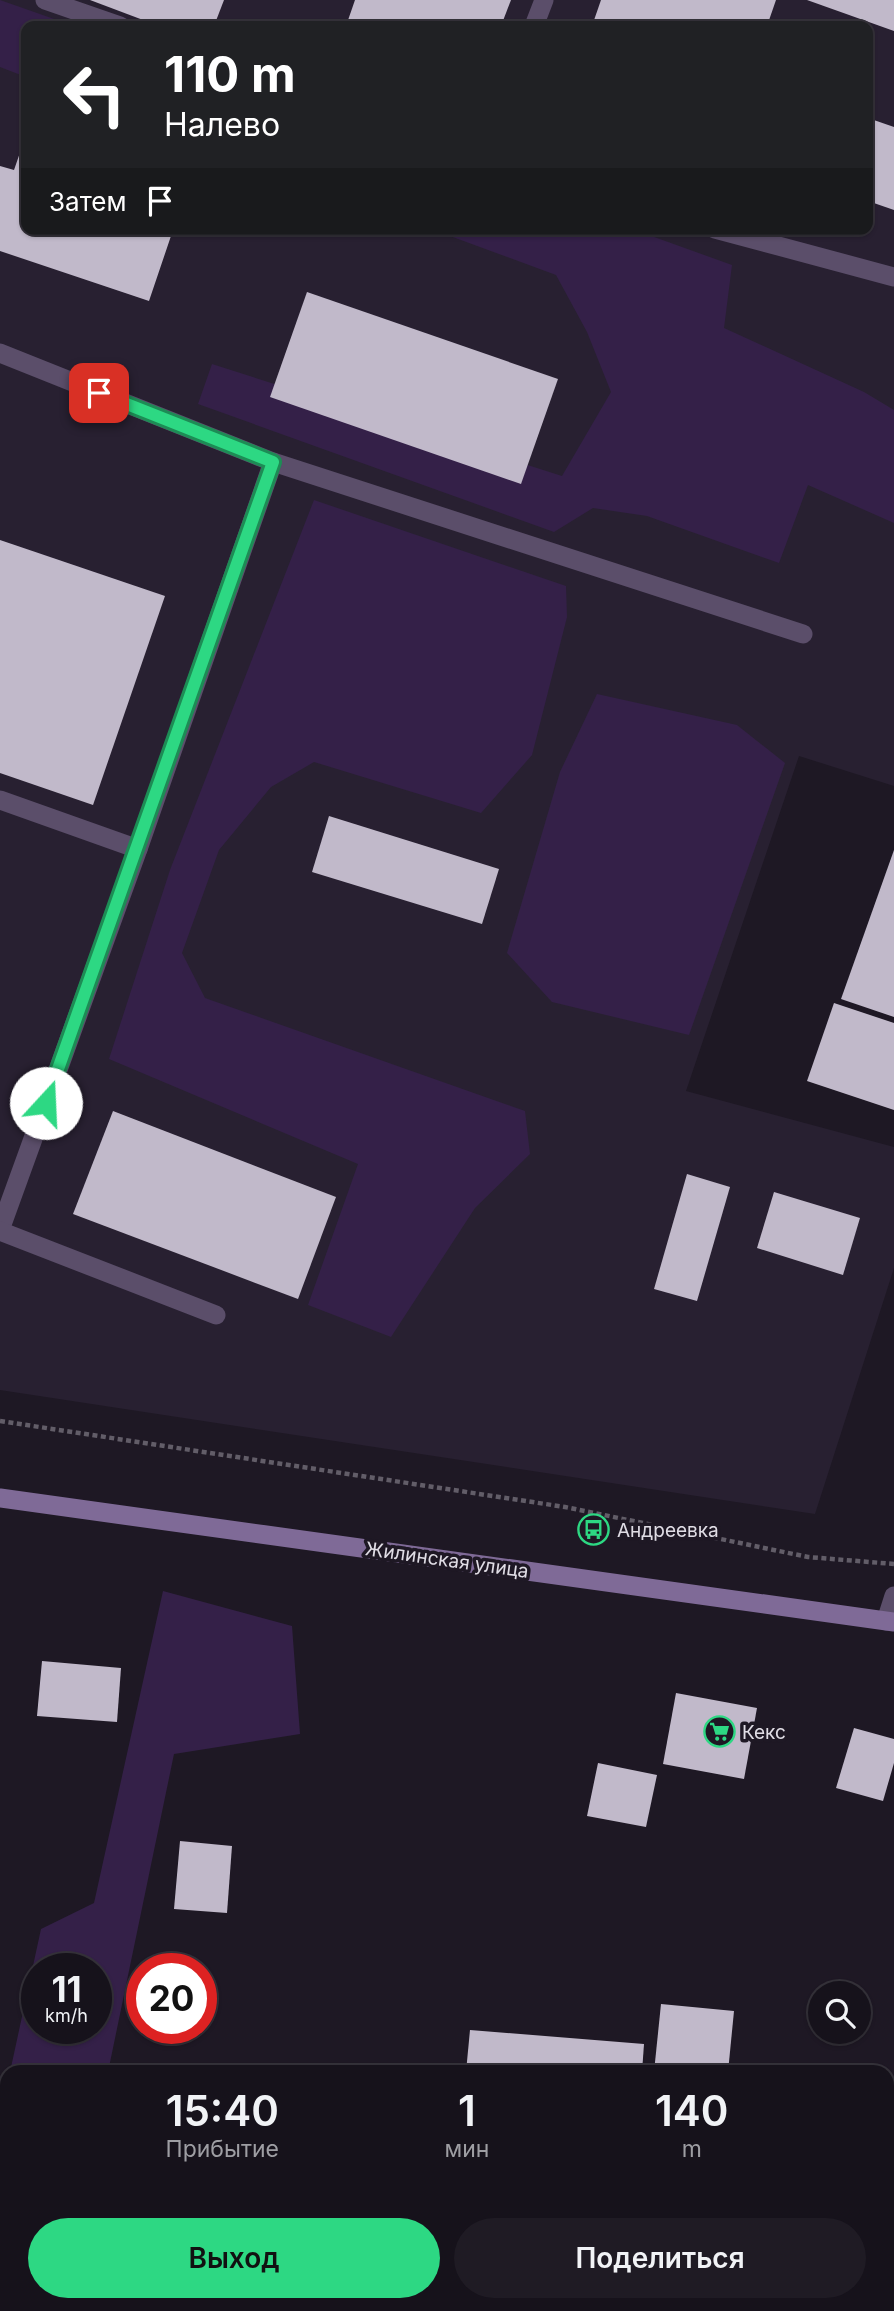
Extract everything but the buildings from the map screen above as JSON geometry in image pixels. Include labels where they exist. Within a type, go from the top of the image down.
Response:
[{"type":"main road","name":"Жилинская улица","points":[[0,1498],[890,1621]]},
{"type":"street","points":[[45,0],[106,21]]},
{"type":"street","points":[[536,21],[544,0]]},
{"type":"street","points":[[737,235],[894,277]]},
{"type":"street","points":[[0,353],[273,462],[803,634]]},
{"type":"street","points":[[216,1315],[0,1230],[138,849],[273,462]]},
{"type":"street","points":[[0,800],[138,849]]},
{"type":"street","points":[[890,1621],[894,1596]]},
{"type":"path","points":[[0,1421],[565,1507],[808,1557],[894,1564]]},
{"type":"shaded area","points":[[0,0],[894,0],[894,786],[799,756],[686,1091],[894,1147],[894,1268],[815,1514],[0,1390]]},
{"type":"shaded area","points":[[0,0],[60,21],[21,21],[21,75],[0,67]]},
{"type":"shaded area","points":[[447,235],[649,235],[732,265],[724,328],[864,392],[894,410],[894,523],[808,485],[779,563],[647,516],[593,508],[554,532],[198,404],[212,364],[562,476],[611,392],[587,332],[556,275]]},
{"type":"shaded area","points":[[314,500],[566,586],[567,617],[532,755],[481,813],[314,762],[271,787],[219,850],[182,953],[205,998],[525,1111],[530,1154],[475,1208],[391,1337],[308,1305],[358,1164],[109,1059],[170,870]]},
{"type":"shaded area","points":[[597,694],[737,725],[785,763],[689,1035],[552,1002],[507,953],[560,772]]},
{"type":"shaded area","points":[[163,1591],[292,1626],[300,1734],[174,1754],[133,1953],[126,1953],[126,1985],[109,2065],[12,2065],[21,2021],[21,2044],[112,2044],[112,1953],[36,1953],[41,1929],[94,1903]]},
{"type":"place","name":"Андреевка","points":[[594,1530]]},
{"type":"place","name":"Кекс","points":[[719,1732]]},
{"type":"route","points":[[46,1103],[273,462],[99,393]]}]
